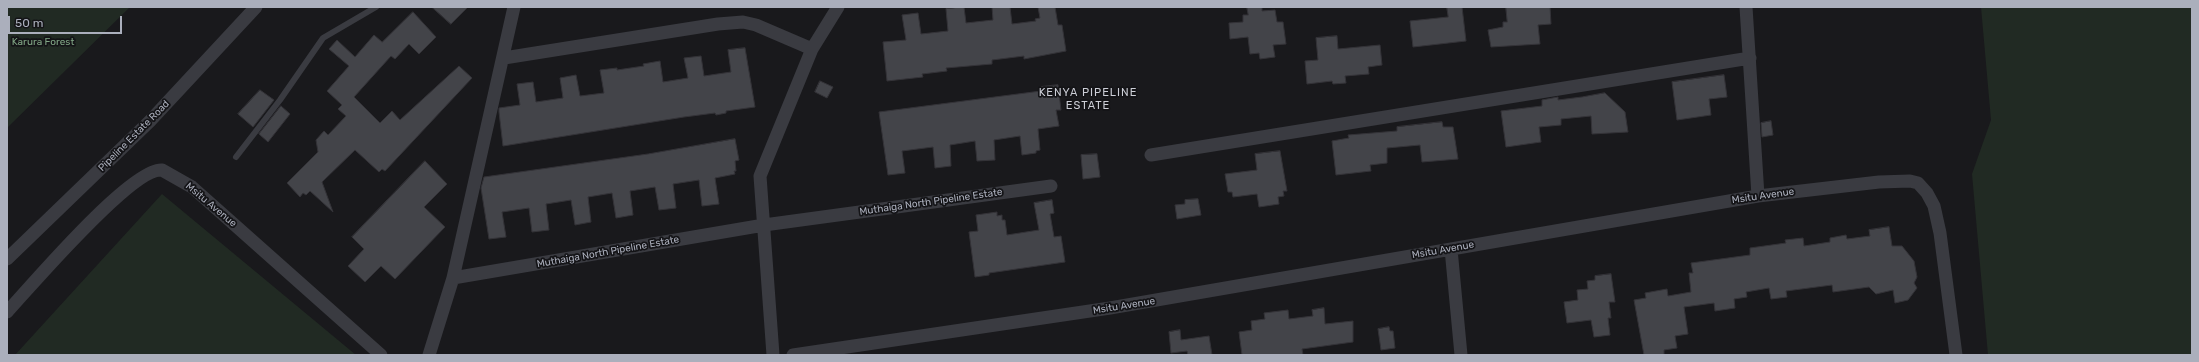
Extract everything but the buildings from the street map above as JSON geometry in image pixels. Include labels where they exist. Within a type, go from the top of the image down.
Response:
[{"type":"street","name":"Pipeline Estate Road","points":[[7,259],[150,121],[256,7]]},
{"type":"street","points":[[429,355],[452,278],[504,58],[514,7]]},
{"type":"street","points":[[773,355],[760,176],[812,48],[838,7]]},
{"type":"street","points":[[1746,7],[1758,196]]},
{"type":"street","points":[[504,58],[718,24],[743,22],[764,28],[812,48]]},
{"type":"street","points":[[1151,155],[1750,58]]},
{"type":"street","name":"Msitu Avenue","points":[[7,312],[109,203],[147,173],[162,170],[192,187],[381,355]]},
{"type":"street","name":"Msitu Avenue","points":[[793,355],[1110,308],[1758,196],[1879,182],[1910,181],[1918,183],[1927,193],[1934,206],[1940,233],[1956,355]]},
{"type":"street","name":"Muthaiga North Pipeline Estate","points":[[452,278],[764,225],[1051,186]]},
{"type":"street","points":[[1451,249],[1461,355]]},
{"type":"lane","points":[[236,157],[280,100],[323,38],[376,7]]},
{"type":"green space","name":"Karura Forest","points":[[7,7],[130,7],[7,128]]},
{"type":"green space","points":[[1981,7],[2192,7],[2192,355],[1988,355],[1972,174],[1991,120]]},
{"type":"green space","points":[[162,194],[356,355],[15,355]]},
{"type":"district","name":"KENYA PIPELINE ESTATE","points":[[1088,99]]}]
